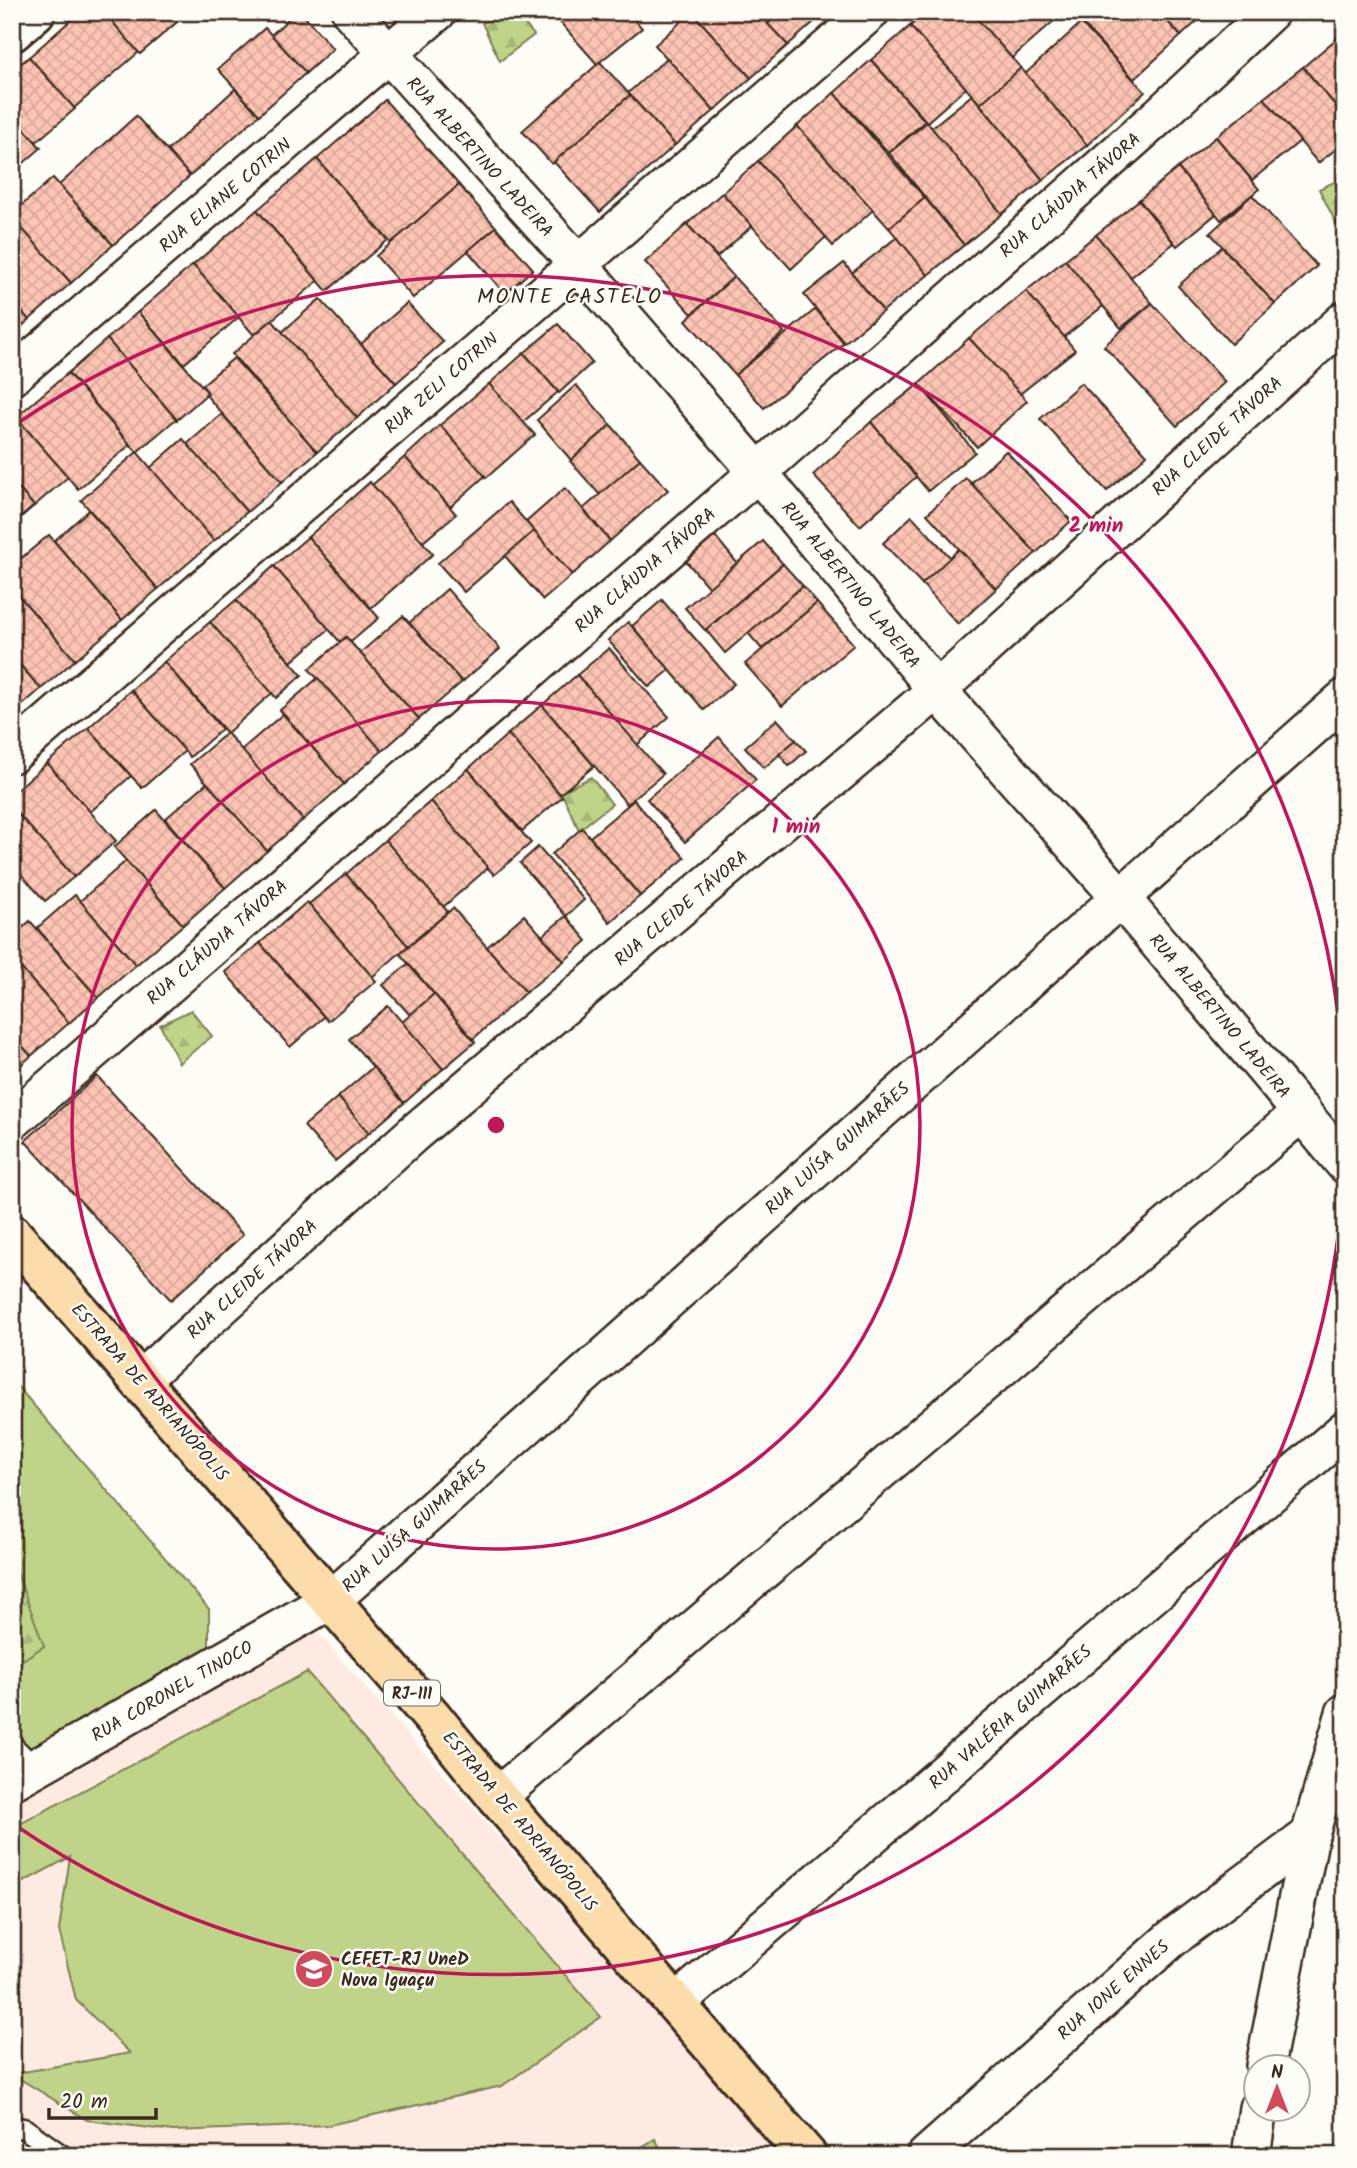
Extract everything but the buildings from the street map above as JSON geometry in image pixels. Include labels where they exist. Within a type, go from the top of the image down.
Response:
[{"type":"main road","points":[[12,32],[35,12]]},
{"type":"main road","name":"ESTRADA DE ADRIANÓPOLIS","points":[[12,1234],[433,1718],[496,1797],[807,2156]]},
{"type":"street","name":"RUA ALBERTINO LADEIRA","points":[[351,12],[387,56],[578,264],[758,472],[937,690],[1119,896],[1345,1164]]},
{"type":"street","name":"RUA ELIANE COTRIN","points":[[12,376],[437,12]]},
{"type":"street","name":"RUA ZELI COTRIN","points":[[12,754],[870,12]]},
{"type":"street","name":"RUA CLÁUDIA TÁVORA","points":[[12,1121],[758,472],[1149,125],[1270,12]]},
{"type":"street","name":"RUA CLEIDE TÁVORA","points":[[139,1381],[413,1135],[937,690],[1345,320]]},
{"type":"street","name":"RUA LUÍSA GUIMARÃES","points":[[331,1600],[1119,896],[1345,698]]},
{"type":"street","points":[[496,1797],[1301,1112]]},
{"type":"street","name":"RUA VALÉRIA GUIMARÃES","points":[[675,2004],[1345,1430]]},
{"type":"street","name":"RUA CORONEL TINOCO","points":[[20,1765],[331,1600]]},
{"type":"street","points":[[1268,2052],[1310,1835],[1345,1713]]},
{"type":"street","name":"RUA IONE ENNES","points":[[926,2156],[1171,1939],[1310,1835]]},
{"type":"street","points":[[1251,2156],[1256,2122]]},
{"type":"lane","points":[[12,2126],[25,2129],[63,2156]]},
{"type":"shaded area","name":"CEFET-RJ UneD Nova Iguaçu","points":[[307,1621],[782,2156],[12,2156],[12,1782]]},
{"type":"green space","points":[[504,12],[515,12],[534,35],[500,61],[482,23]]},
{"type":"green space","points":[[1345,177],[1345,222],[1338,227],[1319,189]]},
{"type":"green space","points":[[591,777],[612,804],[579,830],[561,792]]},
{"type":"green space","points":[[191,1010],[212,1036],[179,1063],[160,1025]]},
{"type":"green space","points":[[12,1380],[209,1609],[209,1651],[12,1762]]},
{"type":"green space","points":[[12,1559],[44,1646],[12,1667]]},
{"type":"green space","name":"CEFET-RJ UneD Nova Iguaçu","points":[[307,1672],[601,2017],[502,2086],[329,2125],[173,2131],[87,2120],[12,2074],[130,2053],[76,2000],[59,1930],[70,1857],[12,1888],[12,1828]]},
{"type":"green space","points":[[655,2139],[665,2156],[627,2156]]},
{"type":"place","name":"CEFET-RJ UneD Nova Iguaçu","points":[[314,1969]]},
{"type":"district","name":"MONTE CASTELO","points":[[570,296]]}]
